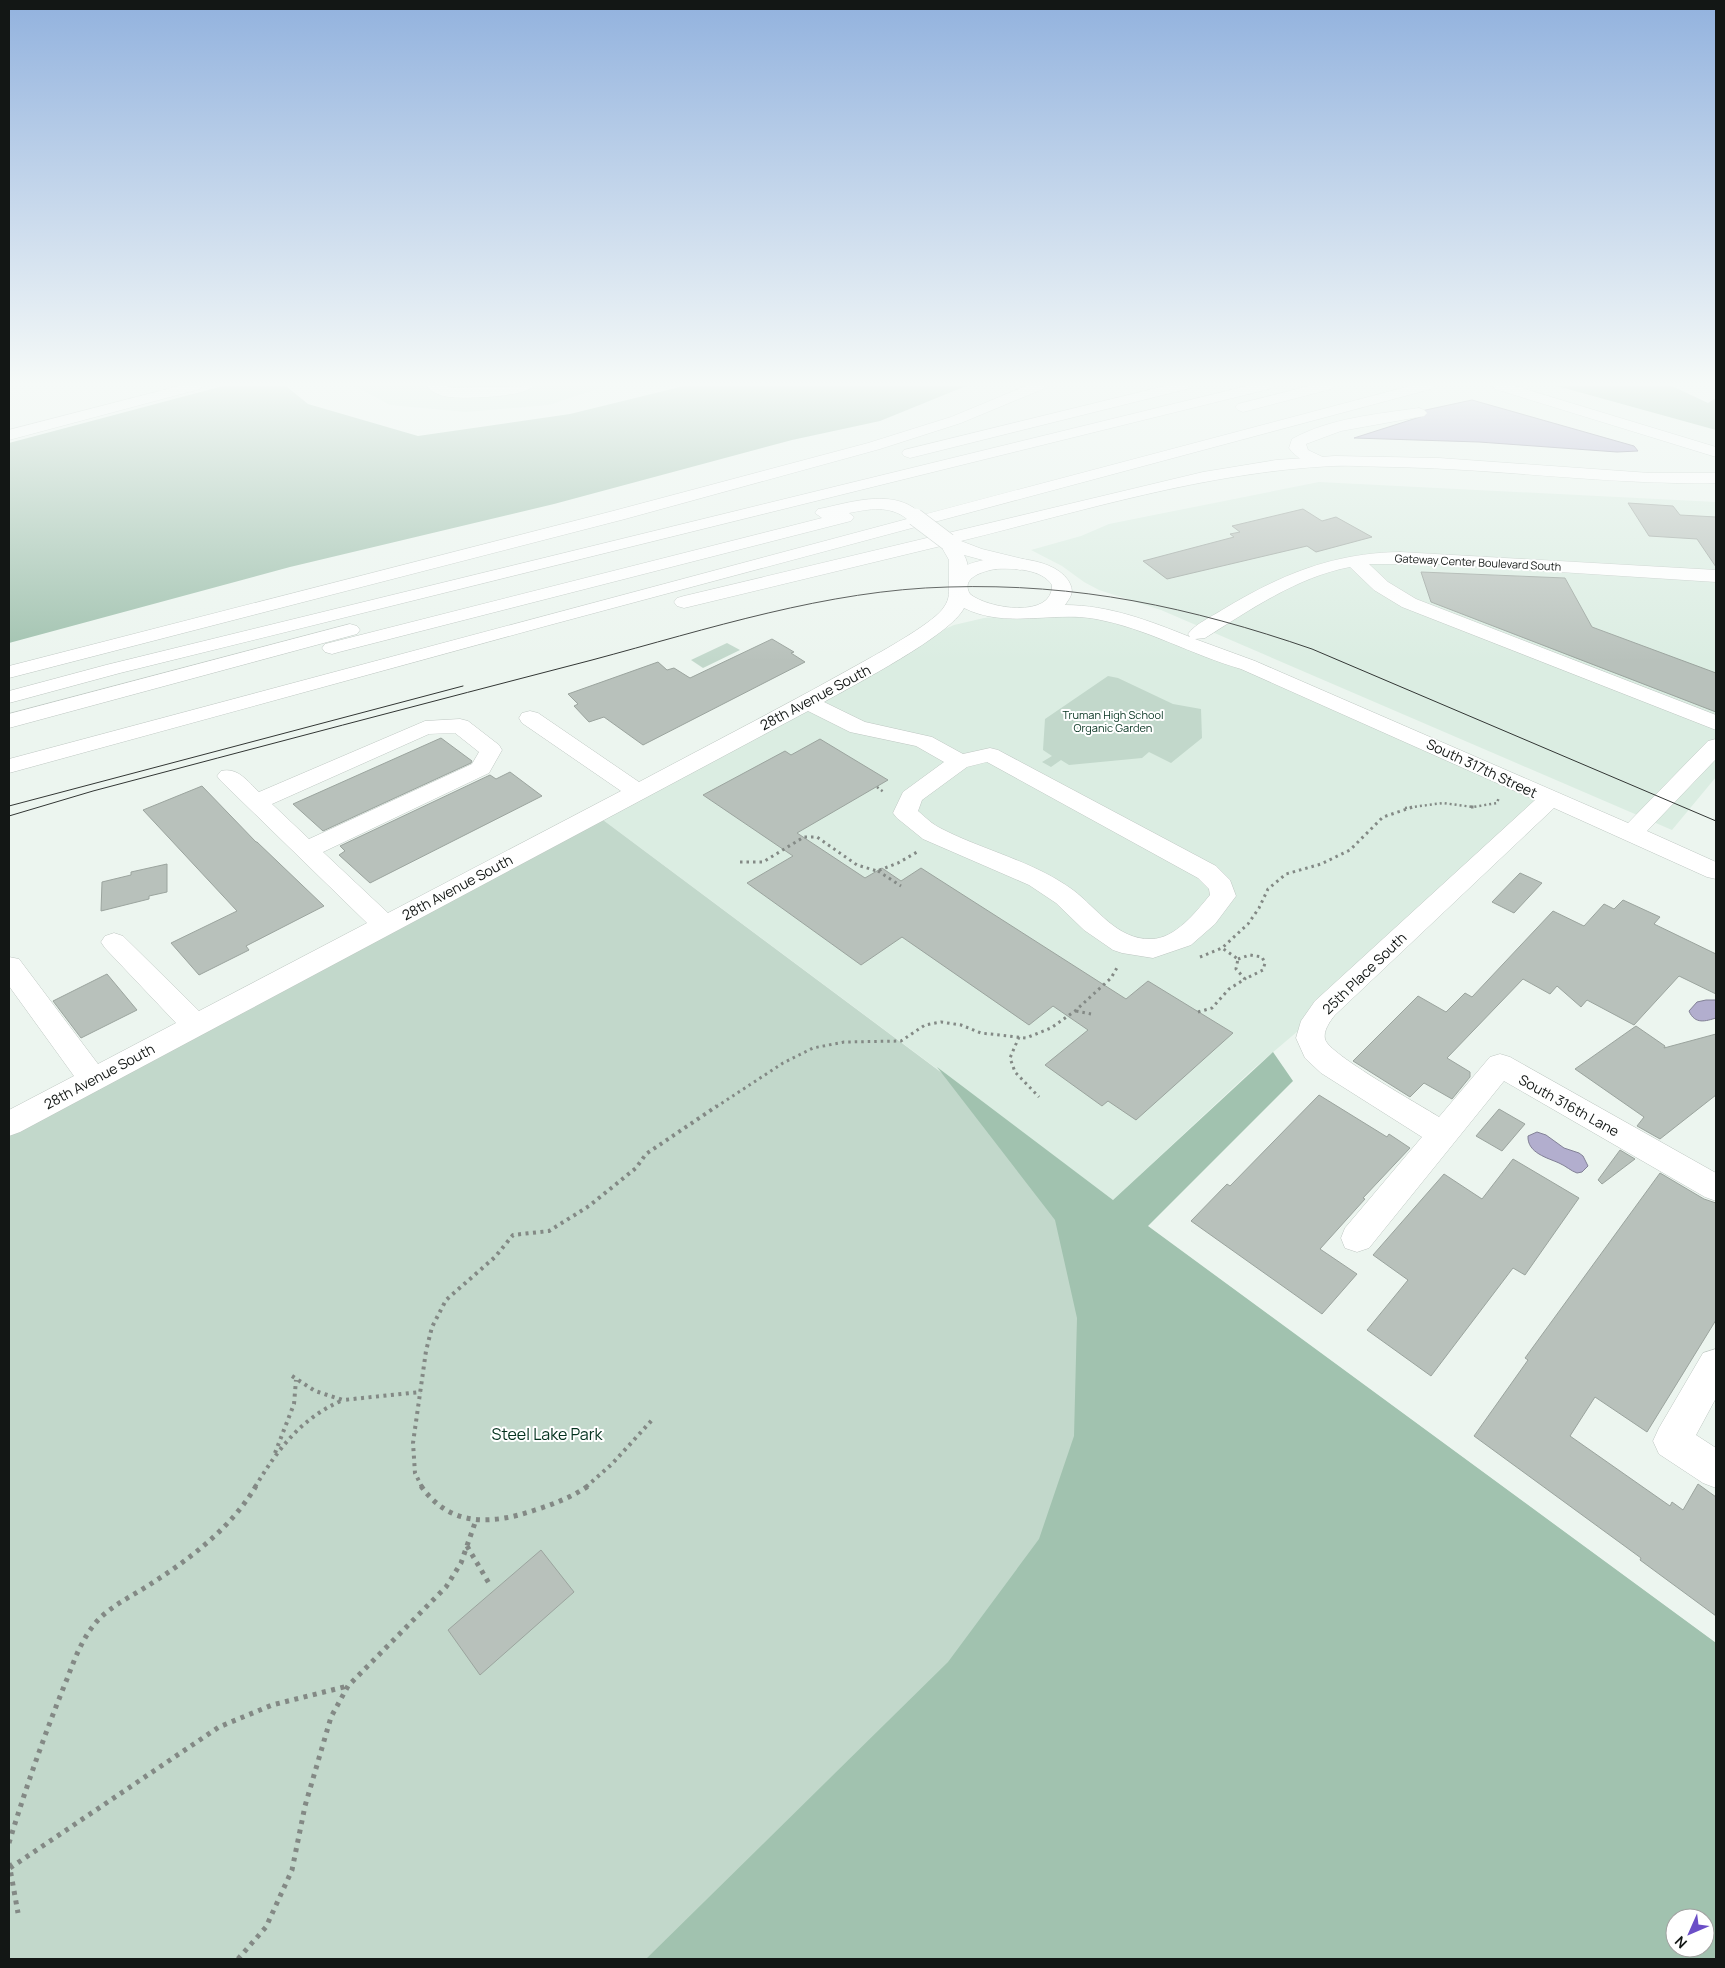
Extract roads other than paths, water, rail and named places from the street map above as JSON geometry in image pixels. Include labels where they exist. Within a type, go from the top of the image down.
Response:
[{"type":"main road","points":[[9,672],[396,573],[752,478]]},
{"type":"main road","points":[[396,573],[627,522],[807,478]]},
{"type":"main road","points":[[9,697],[113,669],[890,478]]},
{"type":"main road","points":[[9,766],[1081,478]]},
{"type":"main road","points":[[540,622],[625,616],[1195,478]]},
{"type":"main road","points":[[9,721],[329,635],[798,524],[858,513],[890,513],[912,506],[948,542],[958,560],[958,588],[966,601],[978,608],[1010,614]]},
{"type":"main road","points":[[9,736],[798,524]]},
{"type":"main road","points":[[948,542],[976,553],[1020,564]]},
{"type":"main road","name":"Gateway Center Boulevard South","points":[[1198,634],[1274,590],[1340,563],[1355,560],[1398,557],[1436,558],[1716,576]]},
{"type":"main road","points":[[1355,560],[1381,586],[1409,604],[1716,723]]},
{"type":"main road","points":[[958,588],[963,574],[974,568],[995,563],[1020,564]]},
{"type":"main road","name":"South 317th Street","points":[[1020,564],[1034,567],[1097,600],[1198,634],[1238,652],[1248,665]]},
{"type":"main road","points":[[1032,613],[1056,602],[1062,594],[1061,586],[1056,578]]},
{"type":"main road","name":"28th Avenue South","points":[[9,1124],[636,791],[808,702],[904,647],[943,620],[953,610],[958,588]]},
{"type":"main road","name":"South 317th Street","points":[[1010,614],[1064,610],[1097,613],[1164,634],[1220,658],[1248,665],[1716,871]]},
{"type":"main road","name":"28th Avenue South","points":[[904,647],[954,626],[984,618],[1010,614]]},
{"type":"main road","points":[[808,702],[862,729],[917,738],[945,752],[958,762],[990,755],[1207,872],[1220,886],[1223,896],[1206,918],[1182,939],[1153,949],[1122,944],[1093,924],[1065,897],[1038,879],[932,834],[905,812],[912,797],[958,762]]},
{"type":"main road","points":[[530,718],[636,791]]},
{"type":"main road","points":[[256,802],[425,728],[460,726],[492,750],[481,768],[306,850]]},
{"type":"main road","points":[[1631,834],[1715,749]]},
{"type":"main road","points":[[228,776],[385,925]]},
{"type":"main road","name":"25th Place South","points":[[1444,1135],[1331,1065],[1315,1050],[1310,1038],[1315,1021],[1325,1008],[1550,799]]},
{"type":"main road","points":[[114,942],[195,1025]]},
{"type":"main road","points":[[9,966],[93,1079]]},
{"type":"main road","name":"South 316th Lane","points":[[1444,1135],[1500,1065],[1716,1188]]},
{"type":"main road","points":[[1357,1238],[1444,1135]]},
{"type":"main road","points":[[1716,1365],[1672,1441],[1716,1470]]},
{"type":"tram line","points":[[9,816],[93,791],[768,613],[858,595],[948,587],[996,587],[1043,589],[1133,601],[1222,621],[1267,634],[1312,649],[1716,821]]},
{"type":"tram line","points":[[9,806],[463,686]]},
{"type":"park label","name":"Truman High School Organic Garden","points":[[1113,720]]},
{"type":"park label","name":"Steel Lake Park","points":[[547,1434]]}]
